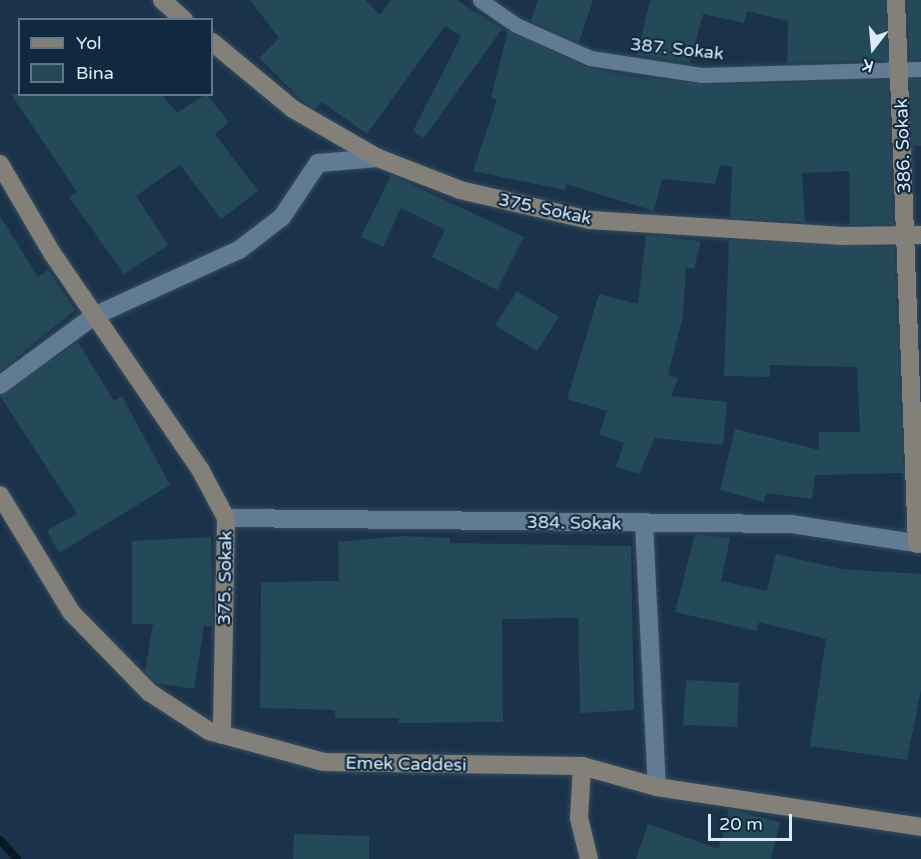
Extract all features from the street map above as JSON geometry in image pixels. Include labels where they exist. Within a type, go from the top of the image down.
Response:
[{"type":"street","points":[[162,0],[182,18]]},
{"type":"street","name":"386. Sokak","points":[[896,0],[914,235],[919,544]]},
{"type":"street","name":"375. Sokak","points":[[213,43],[293,109],[378,158],[460,190],[590,220],[914,235]]},
{"type":"street","points":[[0,385],[94,316],[239,250],[282,217],[318,163],[378,158]]},
{"type":"street","name":"375. Sokak","points":[[0,164],[94,316],[201,471],[226,518],[222,735]]},
{"type":"street","name":"Emek Caddesi","points":[[0,495],[71,612],[149,692],[222,735],[324,762],[582,766],[657,787],[921,827]]},
{"type":"street","name":"384. Sokak","points":[[226,518],[791,524],[919,544]]},
{"type":"street","points":[[644,524],[657,787]]},
{"type":"street","points":[[582,766],[579,818],[589,859]]},
{"type":"lane","name":"387. Sokak","points":[[480,0],[516,25],[590,58],[701,75],[921,69]]},
{"type":"building","points":[[250,0],[365,0],[380,15],[391,0],[457,0],[502,29],[424,138],[413,131],[461,36],[445,26],[367,134],[322,102],[315,109],[305,103],[259,58],[279,38]]},
{"type":"building","points":[[538,0],[593,0],[579,42],[531,21]]},
{"type":"building","points":[[650,0],[885,0],[887,60],[787,63],[788,21],[747,11],[744,23],[703,14],[690,63],[637,55]]},
{"type":"building","points":[[907,0],[921,0],[921,59],[910,60]]},
{"type":"building","points":[[508,31],[586,67],[628,76],[712,85],[888,80],[893,224],[850,225],[849,171],[802,173],[805,222],[730,218],[732,167],[720,165],[715,184],[662,179],[654,211],[566,184],[565,190],[473,171],[497,100],[491,97]]},
{"type":"building","points":[[910,79],[921,79],[921,146],[913,146]]},
{"type":"building","points":[[11,94],[18,94],[18,96],[163,96],[177,113],[203,96],[208,96],[229,122],[215,134],[258,191],[221,219],[180,165],[136,196],[168,245],[124,274],[69,197],[77,192]]},
{"type":"building","points":[[391,175],[524,237],[497,290],[432,257],[445,230],[401,208],[383,247],[361,237]]},
{"type":"building","points":[[0,216],[38,277],[48,270],[75,310],[0,371]]},
{"type":"building","points":[[646,235],[701,241],[694,269],[686,268],[683,316],[668,375],[678,379],[671,396],[727,402],[723,445],[655,438],[639,474],[616,467],[624,443],[599,434],[607,411],[567,399],[599,294],[638,304]]},
{"type":"building","points":[[729,240],[894,247],[903,473],[815,475],[812,499],[766,493],[764,502],[720,490],[735,429],[819,450],[819,432],[860,432],[857,367],[770,365],[770,377],[724,376]]},
{"type":"building","points":[[517,291],[559,317],[537,351],[495,325]]},
{"type":"building","points":[[78,342],[114,401],[122,396],[170,485],[59,553],[47,530],[77,514],[0,396]]},
{"type":"building","points":[[695,534],[730,538],[721,581],[767,591],[776,554],[842,569],[921,574],[921,690],[907,760],[810,746],[826,639],[759,622],[757,631],[675,612]]},
{"type":"building","points":[[402,536],[450,538],[450,543],[631,546],[634,710],[580,713],[578,618],[502,619],[503,722],[399,723],[399,718],[335,718],[335,710],[260,708],[261,582],[339,581],[338,542]]},
{"type":"building","points":[[211,537],[213,626],[204,626],[194,689],[156,683],[145,672],[153,624],[132,624],[132,541]]},
{"type":"building","points":[[686,680],[739,683],[737,727],[683,725]]},
{"type":"building","points":[[729,809],[780,822],[771,859],[636,859],[648,824],[719,849]]},
{"type":"building","points":[[294,834],[369,836],[369,859],[293,859]]},
{"type":"waterway","points":[[0,840],[17,859]]}]
